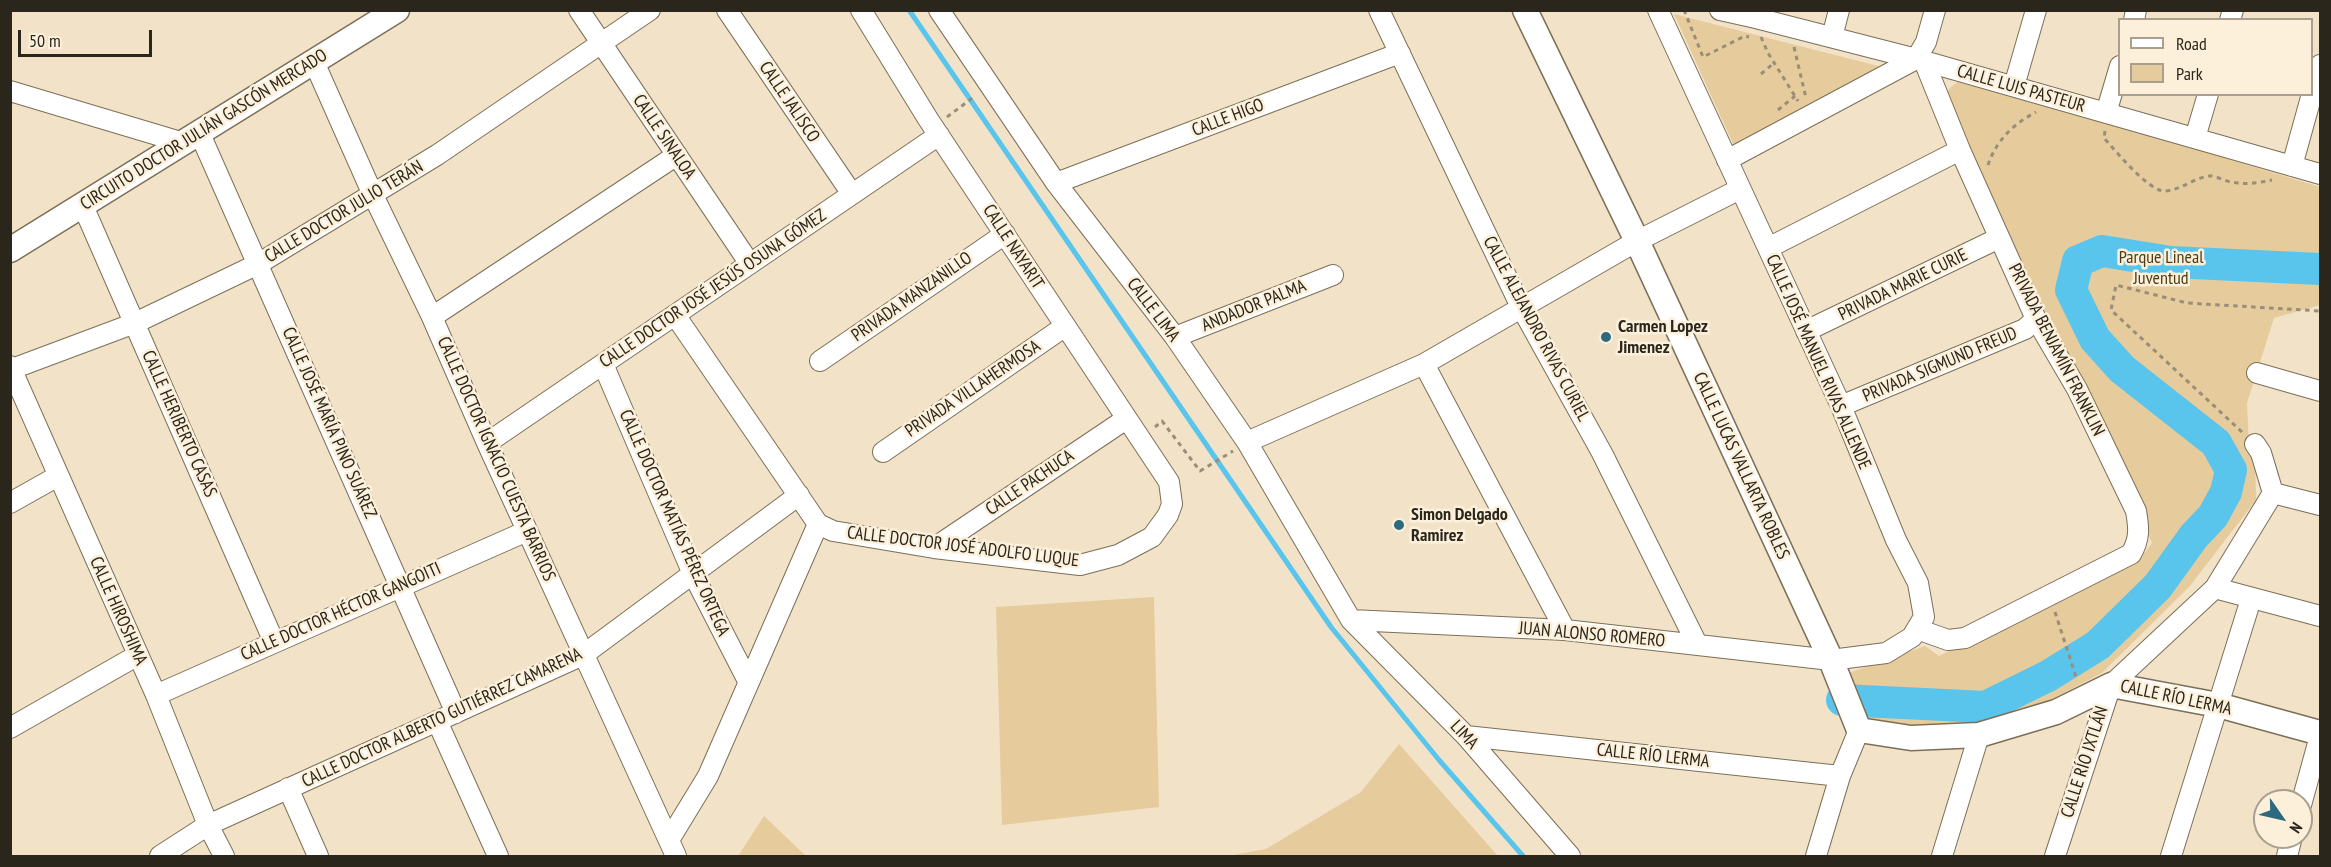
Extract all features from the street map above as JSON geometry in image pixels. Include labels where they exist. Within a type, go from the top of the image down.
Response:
[{"type":"street","name":"CALLE SINALOA","points":[[579,10],[750,264]]},
{"type":"street","name":"CALLE DOCTOR JULIO TERÁN","points":[[11,367],[135,323],[258,264],[437,155],[650,10]]},
{"type":"street","name":"CALLE JALISCO","points":[[727,10],[852,194]]},
{"type":"street","name":"CALLE NAYARIT","points":[[861,10],[936,131],[1169,482]]},
{"type":"street","name":"CALLE LIMA","points":[[939,10],[1056,183],[1175,337],[1247,442],[1351,620]]},
{"type":"street","name":"CALLE ALEJANDRO RIVAS CURIEL","points":[[1379,10],[1521,308],[1602,453],[1698,644]]},
{"type":"street","name":"CALLE LUCAS VALLARTA ROBLES","points":[[1525,10],[1637,241],[1831,660],[1859,730]]},
{"type":"street","name":"CALLE JOSÉ MANUEL RIVAS ALLENDE","points":[[1658,10],[1841,406],[1896,540],[1918,583],[1924,617],[1917,629]]},
{"type":"street","name":"CALLE LUIS PASTEUR","points":[[1720,10],[1746,14],[2014,86],[2105,121],[2195,138],[2320,174]]},
{"type":"street","points":[[1832,37],[1839,10]]},
{"type":"street","points":[[1727,160],[1920,60],[1935,10]]},
{"type":"street","points":[[2014,86],[2036,10]]},
{"type":"street","name":"CIRCUITO DOCTOR JULIÁN GASCÓN MERCADO","points":[[10,250],[192,139],[389,12]]},
{"type":"street","name":"CALLE HIGO","points":[[1056,183],[1400,53]]},
{"type":"street","name":"PRIVADA BENJAMÍN FRANKLIN","points":[[1917,629],[1948,640],[1965,638],[2131,554],[2138,541],[2136,511],[2077,389],[2036,319],[1920,60]]},
{"type":"street","name":"CALLE DOCTOR IGNACIO CUESTA BARRIOS","points":[[314,62],[672,848]]},
{"type":"street","points":[[2313,90],[2320,65]]},
{"type":"street","points":[[2105,121],[2118,73]]},
{"type":"street","points":[[10,91],[192,139]]},
{"type":"street","points":[[2195,138],[2207,96]]},
{"type":"street","points":[[2292,166],[2311,96]]},
{"type":"street","name":"CALLE DOCTOR JOSÉ JESÚS OSUNA GÓMEZ","points":[[487,443],[852,194],[936,131]]},
{"type":"street","name":"CALLE JOSÉ MARÍA PINO SUÁREZ","points":[[192,139],[258,264],[456,713]]},
{"type":"street","points":[[1768,248],[1960,150]]},
{"type":"street","points":[[432,317],[677,155]]},
{"type":"street","points":[[1247,442],[1424,364],[1637,241],[1740,189]]},
{"type":"street","name":"CALLE HERIBERTO CASAS","points":[[83,206],[274,642]]},
{"type":"street","name":"PRIVADA MANZANILLO","points":[[820,361],[1005,234]]},
{"type":"street","name":"PRIVADA MARIE CURIE","points":[[1806,331],[2000,238]]},
{"type":"street","name":"ANDADOR PALMA","points":[[1175,337],[1333,275]]},
{"type":"street","points":[[672,848],[708,776],[818,524],[675,315]]},
{"type":"street","name":"PRIVADA SIGMUND FREUD","points":[[1841,406],[2025,329],[2036,319]]},
{"type":"street","name":"PRIVADA VILLAHERMOSA","points":[[882,452],[1064,327]]},
{"type":"street","name":"CALLE DOCTOR MATÍAS PÉREZ ORTEGA","points":[[603,364],[693,574],[748,681]]},
{"type":"street","points":[[1424,364],[1565,630]]},
{"type":"street","name":"CALLE HIROSHIMA","points":[[11,367],[156,695],[208,825],[224,856]]},
{"type":"street","points":[[2257,373],[2320,388]]},
{"type":"street","name":"CALLE PACHUCA","points":[[934,548],[1126,419]]},
{"type":"street","points":[[2255,444],[2261,453],[2273,493],[2320,505]]},
{"type":"street","points":[[10,503],[58,476]]},
{"type":"street","name":"CALLE DOCTOR JOSÉ ADOLFO LUQUE","points":[[818,524],[833,531],[934,548],[1080,565],[1118,555],[1152,537],[1172,504],[1169,482]]},
{"type":"street","name":"CALLE RÍO IXTLÁN","points":[[2055,856],[2111,685],[2215,588],[2273,493]]},
{"type":"street","name":"CALLE DOCTOR ALBERTO GUTIÉRREZ CAMARENA","points":[[159,856],[208,825],[583,655],[799,495]]},
{"type":"street","name":"CALLE DOCTOR HÉCTOR GANGOITI","points":[[156,695],[527,531]]},
{"type":"street","points":[[2215,588],[2320,616]]},
{"type":"street","points":[[2171,856],[2251,599]]},
{"type":"street","name":"JUAN ALONSO ROMERO","points":[[1351,620],[1565,630],[1831,660]]},
{"type":"street","name":"LIMA","points":[[1351,620],[1466,736],[1570,856]]},
{"type":"street","points":[[1831,660],[1886,652],[1912,637],[1917,629]]},
{"type":"street","points":[[10,728],[138,656]]},
{"type":"street","name":"CALLE RÍO LERMA","points":[[1859,730],[1911,738],[1979,735],[2056,712],[2111,685],[2217,705],[2320,734]]},
{"type":"street","points":[[437,722],[498,856]]},
{"type":"street","points":[[1816,856],[1840,776],[1859,730]]},
{"type":"street","points":[[2305,789],[2320,734]]},
{"type":"street","points":[[1942,856],[1979,735]]},
{"type":"street","name":"CALLE RÍO LERMA","points":[[1466,736],[1840,776]]},
{"type":"street","points":[[288,788],[318,856]]},
{"type":"path","points":[[1684,10],[1703,57],[1745,36],[1762,40]]},
{"type":"path","points":[[1746,14],[1802,108]]},
{"type":"path","points":[[1794,47],[1808,106]]},
{"type":"path","points":[[1761,74],[1774,63]]},
{"type":"path","points":[[936,131],[991,84]]},
{"type":"path","points":[[1778,110],[1795,96]]},
{"type":"path","points":[[2105,121],[2104,138],[2150,185],[2163,191],[2176,189],[2210,176],[2247,185],[2272,180]]},
{"type":"path","points":[[2255,444],[2111,310],[2116,285],[2187,303],[2320,311]]},
{"type":"path","points":[[1139,438],[1162,422],[1200,471],[1247,442]]},
{"type":"path","points":[[2054,608],[2077,680]]},
{"type":"green space","points":[[1674,14],[1890,69],[1735,148]]},
{"type":"green space","name":"Parque Lineal Juventud","points":[[1958,82],[2137,131],[2320,187],[2320,305],[2274,318],[2247,403],[2249,447],[2255,459],[2256,500],[2190,586],[2102,673],[2046,702],[1965,723],[1863,729],[1843,675],[1925,646],[1939,656],[2137,563],[2152,543],[2120,468],[1945,102],[1948,90]]},
{"type":"green space","points":[[1154,597],[1159,807],[1002,825],[996,607]]},
{"type":"green space","points":[[1399,744],[1498,856],[1227,856],[1266,849],[1361,792]]},
{"type":"green space","points":[[764,816],[806,856],[738,856]]},
{"type":"waterway","points":[[909,10],[1331,627],[1439,760],[1523,856]]},
{"type":"waterway","points":[[1842,700],[1985,707],[2048,676],[2098,645],[2158,586],[2194,536],[2213,516],[2226,492],[2231,470],[2216,443],[2122,369],[2095,339],[2071,290],[2078,261],[2102,251],[2171,262],[2320,269]]},
{"type":"place","name":"Carmen Lopez Jimenez","points":[[1606,337]]},
{"type":"place","name":"Simon Delgado Ramirez","points":[[1399,525]]}]
